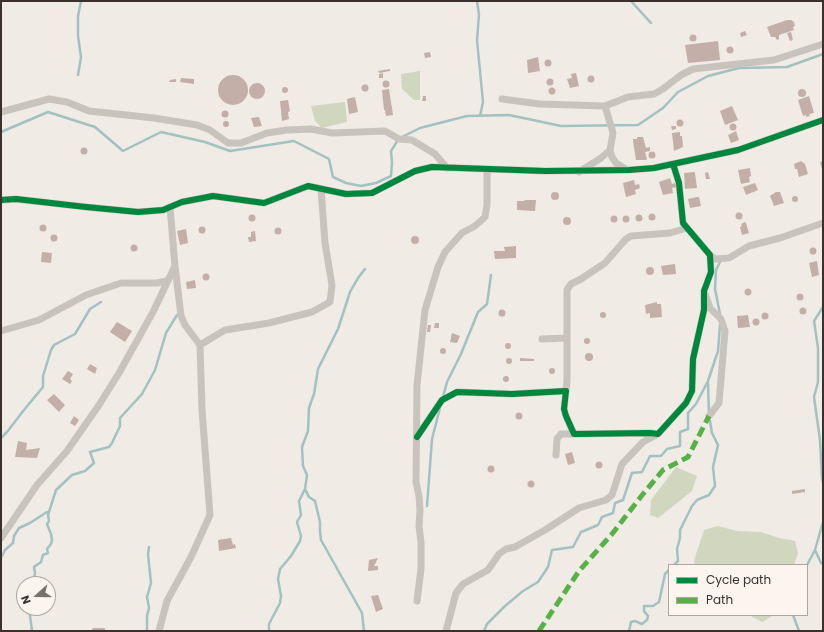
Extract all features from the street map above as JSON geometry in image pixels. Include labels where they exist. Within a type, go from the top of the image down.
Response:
[{"type":"street","points":[[502,99],[540,104],[604,106],[628,97],[654,94],[663,89],[681,74],[693,70],[774,60],[823,44]]},
{"type":"street","points":[[1,112],[49,99],[67,102],[89,110],[197,125],[210,130],[228,142],[241,143],[267,133],[287,130],[311,129],[332,134],[386,132],[399,138],[412,140],[435,154],[447,168]]},
{"type":"street","points":[[604,106],[613,133],[610,150],[616,163],[627,170]]},
{"type":"street","points":[[1,200],[16,199],[86,208],[138,212],[162,210],[182,202],[214,196],[264,203],[308,186],[346,194],[372,193],[415,171],[432,167],[579,172],[654,168],[738,150],[823,120]]},
{"type":"street","points":[[579,172],[601,158],[610,150]]},
{"type":"street","points":[[673,164],[679,182],[683,223],[715,259],[729,258],[749,246],[780,238],[823,223]]},
{"type":"street","points":[[417,601],[421,562],[421,542],[419,526],[420,510],[416,482],[417,385],[424,310],[438,267],[445,252],[462,233],[475,226],[485,217],[487,205],[487,170]]},
{"type":"street","points":[[200,345],[225,330],[269,323],[305,314],[312,312],[330,302],[332,285],[325,243],[321,189]]},
{"type":"street","points":[[160,631],[167,601],[191,557],[210,515],[202,410],[200,345],[185,325],[181,316],[174,266],[170,207]]},
{"type":"street","points":[[574,434],[564,409],[567,381],[567,290],[571,284],[581,279],[605,262],[626,239],[631,236],[670,233],[687,228]]},
{"type":"street","points":[[446,631],[456,594],[463,584],[488,570],[499,554],[506,549],[515,546],[545,530],[579,508],[606,500],[612,495],[622,464],[643,442],[658,434],[686,403],[692,391],[694,359],[704,310],[704,291],[711,272],[710,255]]},
{"type":"street","points":[[1,538],[38,485],[67,451],[119,373],[153,312],[174,266]]},
{"type":"street","points":[[1,331],[39,320],[86,295],[121,283],[157,284],[167,281]]},
{"type":"street","points":[[704,291],[710,308],[721,319],[726,332],[719,403],[709,416]]},
{"type":"street","points":[[542,339],[567,338]]},
{"type":"street","points":[[417,437],[442,400],[457,392],[512,394],[566,391]]},
{"type":"street","points":[[556,455],[557,439],[561,434],[658,434]]},
{"type":"green space","points":[[420,71],[420,100],[414,100],[402,89],[401,74]]},
{"type":"green space","points":[[345,102],[347,122],[322,128],[315,121],[311,106]]},
{"type":"green space","points":[[676,467],[697,476],[692,491],[658,518],[650,515],[651,500]]},
{"type":"green space","points":[[718,526],[737,531],[761,532],[795,541],[798,553],[794,564],[695,564],[694,560],[704,530]]},
{"type":"green space","points":[[751,616],[772,616],[762,622]]},
{"type":"building","points":[[787,20],[794,22],[794,30],[779,35],[779,39],[777,40],[775,37],[771,37],[767,27]]},
{"type":"building","points":[[745,31],[747,35],[741,37],[740,33]]},
{"type":"building","points":[[791,32],[793,40],[790,41],[787,33]]},
{"type":"building","points":[[693,34],[696,35],[696,41],[693,42],[690,41],[689,38],[690,35]]},
{"type":"building","points":[[718,41],[720,60],[688,63],[685,45]]},
{"type":"building","points":[[730,46],[733,47],[733,53],[730,54],[727,53],[726,50],[727,47]]},
{"type":"building","points":[[430,52],[431,57],[425,58],[424,53]]},
{"type":"building","points":[[538,57],[540,71],[528,73],[527,60]]},
{"type":"building","points":[[548,60],[551,63],[548,66],[545,63]]},
{"type":"building","points":[[390,69],[390,71],[379,73],[378,71]]},
{"type":"building","points":[[383,73],[383,78],[379,78],[379,74]]},
{"type":"building","points":[[576,73],[579,86],[570,88],[567,79],[572,78],[571,74]]},
{"type":"building","points":[[233,75],[244,79],[248,90],[244,101],[233,105],[222,101],[218,90],[222,79]]},
{"type":"building","points":[[591,76],[594,79],[591,82],[588,79]]},
{"type":"building","points":[[181,78],[194,79],[194,84],[180,82]]},
{"type":"building","points":[[176,79],[176,82],[169,82],[170,80]]},
{"type":"building","points":[[550,79],[553,82],[550,85],[547,82]]},
{"type":"building","points":[[386,81],[389,84],[386,87],[383,84]]},
{"type":"building","points":[[254,83],[260,83],[265,88],[263,97],[260,99],[254,99],[249,94],[249,88]]},
{"type":"building","points":[[365,84],[368,85],[368,91],[365,92],[362,91],[361,88],[362,85]]},
{"type":"building","points":[[285,87],[288,90],[285,93],[282,90]]},
{"type":"building","points":[[552,88],[555,91],[552,94],[549,91]]},
{"type":"building","points":[[389,89],[393,115],[386,116],[382,90]]},
{"type":"building","points":[[800,89],[804,89],[806,93],[804,97],[800,97],[798,95],[798,91]]},
{"type":"building","points":[[423,96],[426,96],[426,101],[422,101]]},
{"type":"building","points":[[809,96],[814,113],[809,114],[810,116],[806,117],[806,115],[803,116],[798,100]]},
{"type":"building","points":[[355,97],[358,112],[349,114],[347,99]]},
{"type":"building","points":[[288,100],[290,111],[288,112],[289,119],[282,121],[280,101]]},
{"type":"building","points":[[732,106],[738,120],[725,125],[720,111]]},
{"type":"building","points":[[225,110],[228,111],[228,117],[225,118],[222,117],[221,114],[222,111]]},
{"type":"building","points":[[259,117],[262,126],[254,127],[251,118]]},
{"type":"building","points":[[680,120],[683,123],[680,126],[677,123]]},
{"type":"building","points":[[226,121],[229,124],[226,127],[223,124]]},
{"type":"building","points":[[733,124],[736,127],[733,130],[730,127]]},
{"type":"building","points":[[671,126],[676,126],[676,129],[672,130]]},
{"type":"building","points":[[736,131],[739,140],[731,143],[728,135]]},
{"type":"building","points":[[680,132],[683,147],[674,151],[672,133]]},
{"type":"building","points":[[637,137],[643,137],[646,148],[650,147],[650,151],[645,152],[646,160],[636,160],[633,139],[637,139]]},
{"type":"building","points":[[84,148],[87,151],[84,154],[81,151]]},
{"type":"building","points":[[652,152],[655,155],[652,158],[649,155]]},
{"type":"building","points":[[801,161],[805,164],[808,174],[799,177],[794,164]]},
{"type":"building","points":[[823,161],[823,173],[820,162]]},
{"type":"building","points":[[750,168],[750,182],[741,184],[738,170]]},
{"type":"building","points":[[694,172],[697,188],[685,189],[684,173]]},
{"type":"building","points":[[708,172],[710,179],[706,179],[705,173]]},
{"type":"building","points":[[670,178],[672,184],[675,183],[677,187],[672,188],[673,193],[663,195],[659,182]]},
{"type":"building","points":[[634,180],[635,185],[639,184],[640,188],[635,190],[636,194],[626,197],[623,183]]},
{"type":"building","points":[[755,183],[758,190],[746,195],[743,187]]},
{"type":"building","points":[[553,192],[557,192],[559,196],[557,200],[553,200],[551,198],[551,194]]},
{"type":"building","points":[[776,192],[780,192],[784,203],[774,206],[770,196]]},
{"type":"building","points":[[795,196],[798,199],[795,202],[792,199]]},
{"type":"building","points":[[699,197],[701,206],[690,208],[688,199]]},
{"type":"building","points":[[536,200],[535,211],[517,210],[517,201]]},
{"type":"building","points":[[739,212],[742,213],[742,219],[739,220],[736,219],[735,216],[736,213]]},
{"type":"building","points":[[652,214],[655,217],[652,220],[649,217]]},
{"type":"building","points":[[252,215],[255,218],[252,221],[249,218]]},
{"type":"building","points":[[614,215],[617,216],[617,222],[614,223],[611,222],[610,219],[611,216]]},
{"type":"building","points":[[639,215],[642,218],[639,221],[636,218]]},
{"type":"building","points":[[626,216],[629,219],[626,222],[623,219]]},
{"type":"building","points":[[565,217],[569,217],[571,221],[569,225],[565,225],[563,223],[563,219]]},
{"type":"building","points":[[745,222],[749,233],[742,235],[740,227],[742,226],[741,224]]},
{"type":"building","points":[[43,224],[46,225],[46,231],[43,232],[40,231],[39,228],[40,225]]},
{"type":"building","points":[[202,227],[205,230],[202,233],[199,230]]},
{"type":"building","points":[[278,227],[281,228],[281,234],[278,235],[275,234],[274,231],[275,228]]},
{"type":"building","points":[[186,229],[188,243],[180,245],[177,231]]},
{"type":"building","points":[[255,231],[256,241],[249,242],[248,237],[251,237],[251,232]]},
{"type":"building","points":[[54,234],[57,235],[57,241],[54,242],[51,241],[50,238],[51,235]]},
{"type":"building","points":[[415,236],[418,237],[418,243],[415,244],[412,243],[411,240],[412,237]]},
{"type":"building","points":[[134,244],[137,245],[137,251],[134,252],[131,251],[130,248],[131,245]]},
{"type":"building","points":[[516,246],[516,258],[495,259],[494,251],[505,251],[504,247]]},
{"type":"building","points":[[813,248],[816,251],[813,254],[810,251]]},
{"type":"building","points":[[42,252],[52,253],[51,263],[41,262]]},
{"type":"building","points":[[817,261],[819,275],[812,277],[809,263]]},
{"type":"building","points":[[675,264],[676,274],[663,275],[661,266]]},
{"type":"building","points":[[648,267],[652,267],[654,271],[652,275],[648,275],[646,273],[646,269]]},
{"type":"building","points":[[206,273],[209,274],[209,280],[206,281],[203,280],[202,277],[203,274]]},
{"type":"building","points":[[195,280],[196,288],[187,289],[186,282]]},
{"type":"building","points":[[748,289],[751,292],[748,295],[745,292]]},
{"type":"building","points":[[800,294],[803,297],[800,300],[797,297]]},
{"type":"building","points":[[657,302],[657,304],[661,304],[662,317],[650,318],[650,313],[646,314],[645,305]]},
{"type":"building","points":[[803,308],[806,311],[803,314],[800,311]]},
{"type":"building","points":[[502,309],[505,310],[505,316],[502,317],[499,316],[498,313],[499,310]]},
{"type":"building","points":[[603,312],[606,315],[603,318],[600,315]]},
{"type":"building","points":[[765,313],[768,316],[765,319],[762,316]]},
{"type":"building","points":[[748,315],[750,327],[738,328],[737,316]]},
{"type":"building","points":[[756,319],[759,322],[756,325],[753,322]]},
{"type":"building","points":[[117,322],[132,331],[125,342],[110,332]]},
{"type":"building","points":[[435,323],[439,323],[439,328],[434,328]]},
{"type":"building","points":[[428,325],[431,325],[430,332],[427,332]]},
{"type":"building","points":[[452,333],[460,336],[457,343],[450,342]]},
{"type":"building","points":[[587,338],[590,341],[587,344],[584,341]]},
{"type":"building","points":[[508,343],[511,346],[508,349],[505,346]]},
{"type":"building","points":[[443,348],[446,351],[443,354],[440,351]]},
{"type":"building","points":[[589,353],[592,354],[592,360],[589,361],[586,360],[585,357],[586,354]]},
{"type":"building","points":[[509,358],[512,361],[509,364],[506,361]]},
{"type":"building","points":[[520,358],[534,359],[534,361],[520,361]]},
{"type":"building","points":[[90,364],[97,368],[95,374],[87,369]]},
{"type":"building","points":[[552,368],[555,371],[552,374],[549,371]]},
{"type":"building","points":[[68,371],[73,374],[70,379],[72,381],[70,384],[62,379]]},
{"type":"building","points":[[506,376],[509,379],[506,382],[503,379]]},
{"type":"building","points":[[54,394],[65,405],[59,412],[47,400]]},
{"type":"building","points":[[519,413],[522,416],[519,419],[516,416]]},
{"type":"building","points":[[74,416],[79,420],[75,426],[70,423]]},
{"type":"building","points":[[18,441],[27,443],[26,450],[40,448],[37,458],[15,457]]},
{"type":"building","points":[[572,452],[575,463],[568,465],[565,454]]},
{"type":"building","points":[[599,462],[602,465],[599,468],[596,465]]},
{"type":"building","points":[[491,466],[494,469],[491,472],[488,469]]},
{"type":"building","points":[[531,481],[534,484],[531,487],[528,484]]},
{"type":"building","points":[[805,489],[805,492],[792,494],[792,491]]},
{"type":"building","points":[[231,538],[233,545],[235,544],[236,548],[219,551],[218,540]]},
{"type":"building","points":[[378,558],[374,566],[378,566],[378,570],[368,571],[369,560]]},
{"type":"building","points":[[378,595],[383,609],[376,612],[371,596]]},
{"type":"building","points":[[93,628],[105,628],[105,631],[91,631]]},
{"type":"waterway","points":[[78,75],[81,57],[78,36],[78,16],[81,1]]},
{"type":"waterway","points":[[477,1],[479,15],[477,40],[483,102],[480,116]]},
{"type":"waterway","points":[[631,1],[651,23]]},
{"type":"waterway","points":[[402,137],[420,128],[467,116],[509,115],[561,126],[638,125],[663,108],[678,92],[708,76],[739,68],[787,67],[823,54]]},
{"type":"waterway","points":[[1,132],[48,112],[95,127],[123,151],[161,132],[205,142],[230,151],[294,141],[329,159],[333,177],[346,183],[361,186],[376,183],[391,176],[391,151],[398,140]]},
{"type":"waterway","points":[[720,314],[715,289],[716,270],[721,260]]},
{"type":"waterway","points":[[364,631],[362,613],[321,540],[320,522],[315,501],[309,497],[305,489],[307,475],[303,466],[302,447],[308,431],[309,408],[314,394],[318,369],[338,329],[350,292],[365,269]]},
{"type":"waterway","points":[[443,397],[447,382],[461,354],[478,312],[487,304],[491,275]]},
{"type":"waterway","points":[[1,438],[43,387],[43,376],[54,345],[75,334],[90,309],[101,302]]},
{"type":"waterway","points":[[823,307],[814,321],[818,348],[818,382],[814,397],[820,440],[823,482]]},
{"type":"waterway","points":[[34,576],[34,567],[41,562],[43,555],[48,553],[47,549],[51,544],[51,534],[47,524],[49,521],[48,515],[56,490],[72,475],[85,471],[94,463],[90,452],[109,447],[112,443],[120,426],[120,418],[142,394],[155,370],[166,333],[177,315]]},
{"type":"waterway","points":[[484,631],[487,624],[505,606],[523,591],[538,582],[548,567],[552,550],[573,547],[581,532],[598,525],[602,517],[613,513],[615,503],[623,500],[632,473],[642,472],[650,456],[661,456],[667,449],[680,446],[680,432],[688,429],[688,413],[696,404],[708,381],[718,351],[720,325]]},
{"type":"waterway","points":[[675,564],[678,561],[677,549],[680,538],[680,530],[692,506],[697,500],[709,495],[715,486],[713,467],[718,445],[712,433],[709,416],[708,383]]},
{"type":"waterway","points":[[427,506],[432,439],[440,408]]},
{"type":"waterway","points":[[269,631],[269,624],[280,603],[281,596],[278,579],[280,569],[291,556],[300,541],[301,536],[297,522],[301,515],[299,501],[305,489]]},
{"type":"waterway","points":[[1,558],[5,550],[13,543],[14,536],[19,528],[47,512]]},
{"type":"waterway","points":[[808,564],[815,550],[823,522]]},
{"type":"waterway","points":[[147,631],[147,616],[149,608],[147,597],[151,583],[148,554],[149,547]]},
{"type":"waterway","points":[[815,550],[821,563],[823,564]]},
{"type":"waterway","points":[[629,631],[631,622],[635,621],[642,624],[647,620],[648,616],[644,611],[644,606],[653,606],[659,602],[665,574],[668,571]]},
{"type":"waterway","points":[[30,616],[32,631]]},
{"type":"waterway","points":[[793,616],[799,631]]},
{"type":"marked path","points":[[539,631],[579,571],[612,534],[663,470],[688,457],[709,416]]},
{"type":"cycle path","points":[[1,200],[16,199],[138,212],[163,210],[182,202],[213,196],[264,203],[308,186],[346,194],[372,193],[415,171],[432,167],[545,171],[629,170],[654,168],[738,150],[823,120]]},
{"type":"cycle path","points":[[417,437],[442,400],[457,392],[512,394],[566,391],[564,409],[574,434],[658,434],[686,403],[692,391],[693,359],[704,310],[704,291],[711,272],[710,255],[683,223],[679,183],[673,164]]}]
